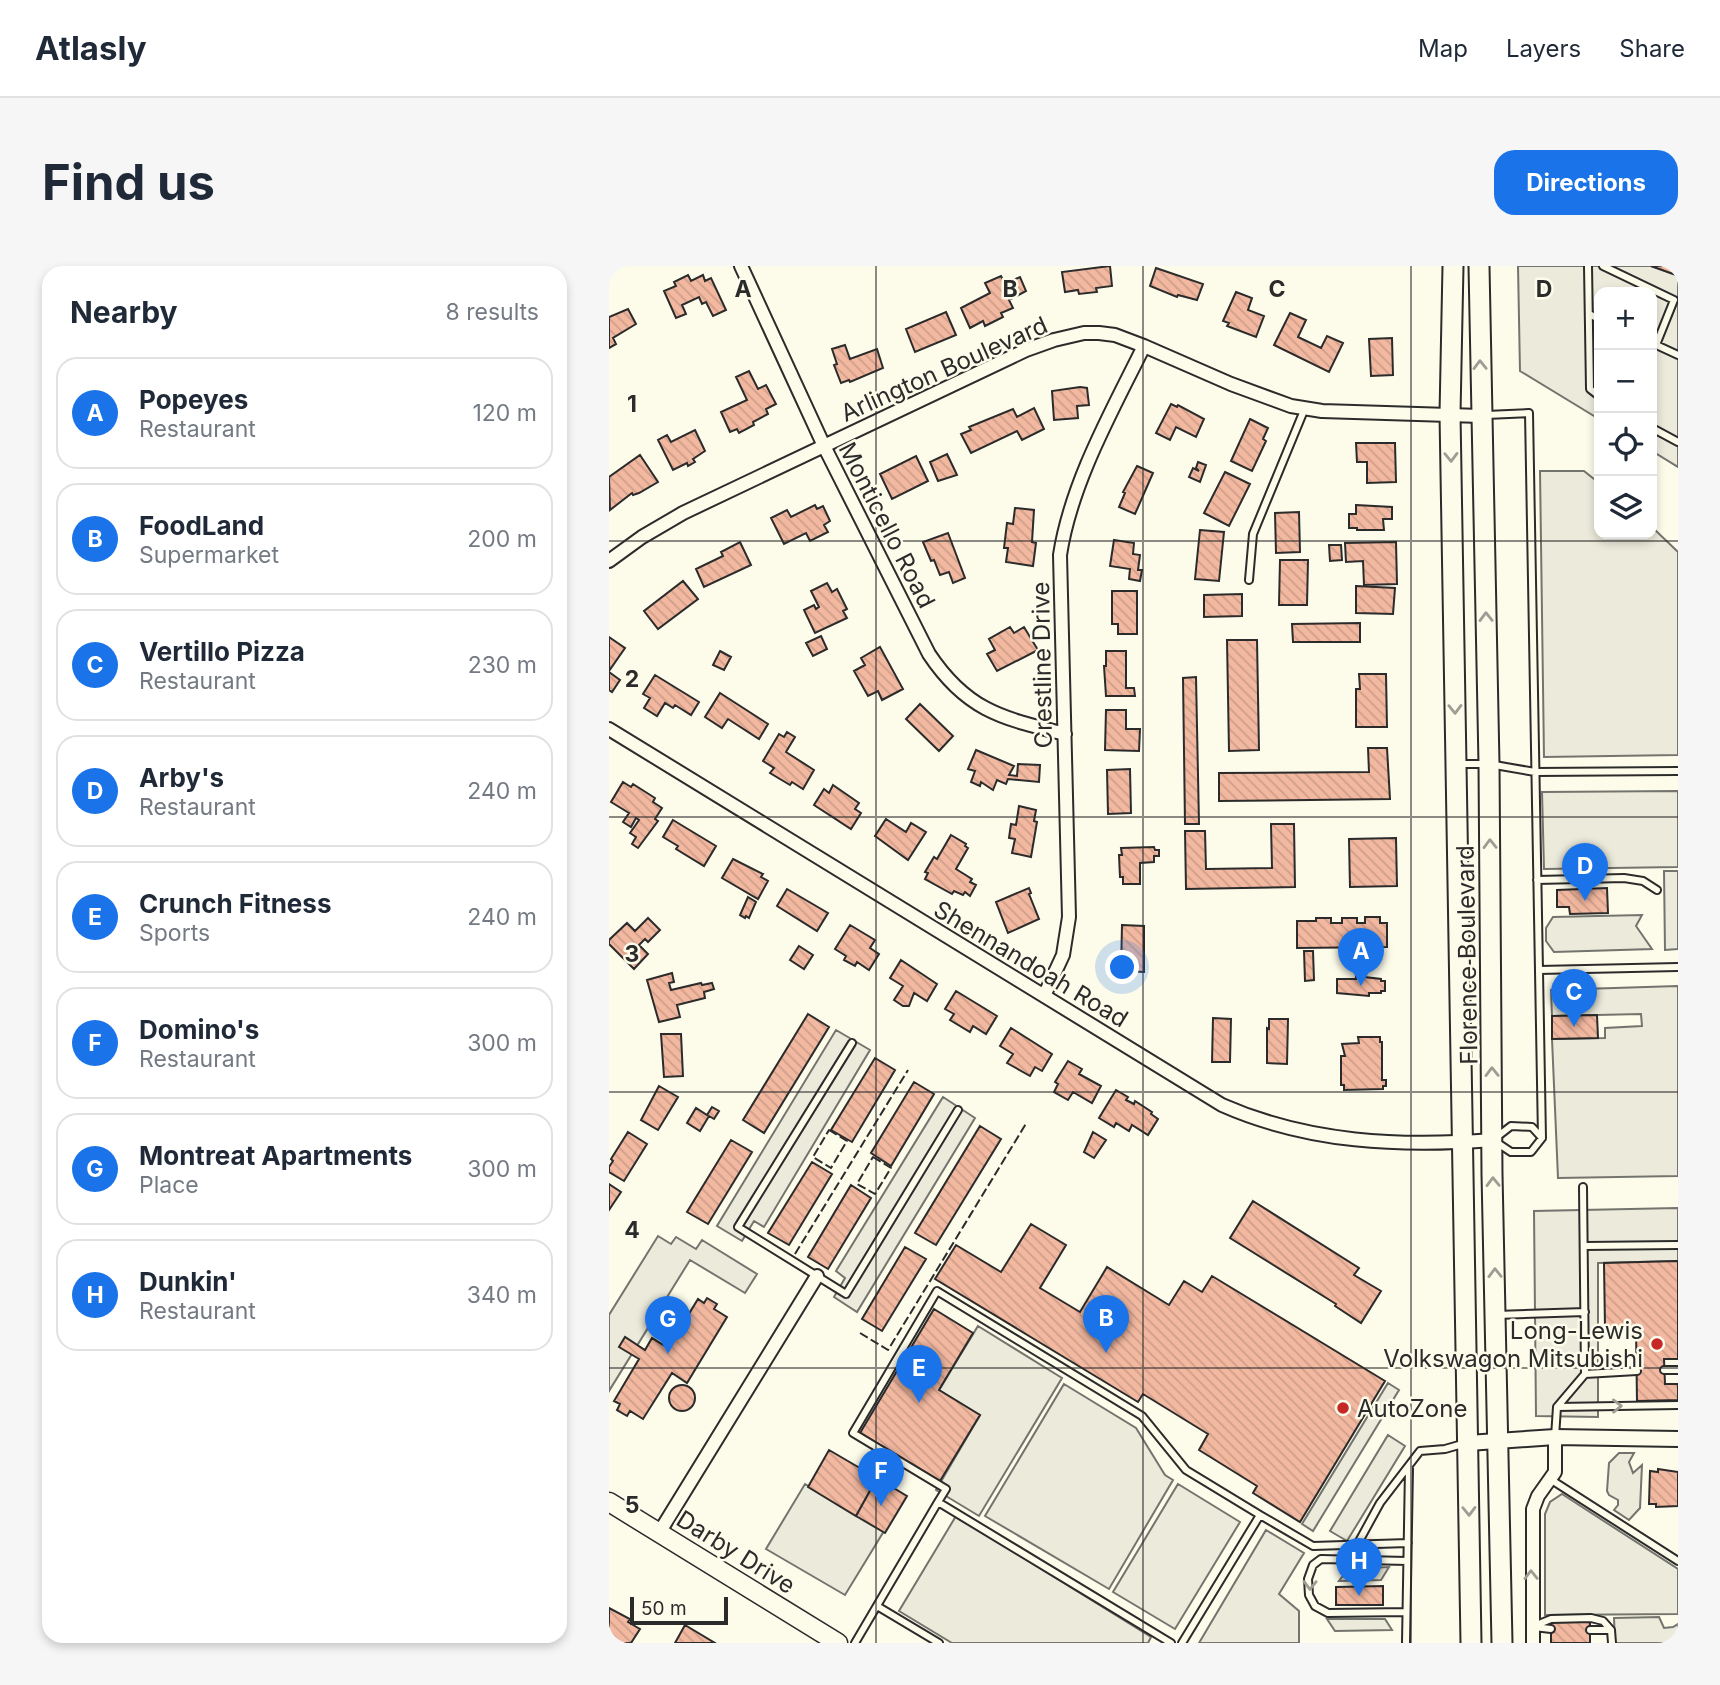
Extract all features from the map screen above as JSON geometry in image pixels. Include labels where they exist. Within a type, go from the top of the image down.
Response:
[{"type":"highway","name":"Florence Boulevard","points":[[1453,266],[1450,414],[1471,1643]]},
{"type":"highway","name":"Florence Boulevard","points":[[1479,266],[1501,1643]]},
{"type":"main road","name":"Darby Drive","points":[[609,1502],[838,1643]]},
{"type":"street","name":"Monticello Road","points":[[741,266],[824,446],[937,667],[959,691],[985,709],[1019,722],[1065,734]]},
{"type":"street","name":"Arlington Boulevard","points":[[609,561],[674,518],[1026,350],[1084,333],[1115,335],[1276,402],[1305,408],[1322,411],[1481,415]]},
{"type":"street","name":"Crestline Drive","points":[[1044,996],[1063,955],[1069,917],[1060,600],[1062,538],[1071,507],[1090,461],[1144,346]]},
{"type":"street","name":"Shennandoah Road","points":[[609,729],[1195,1089],[1251,1118],[1297,1131],[1361,1142],[1493,1140]]},
{"type":"street","points":[[659,1533],[817,1276]]},
{"type":"street","points":[[1468,1443],[1555,1437],[1678,1439]]},
{"type":"street","points":[[1533,1643],[1533,1509],[1538,1496],[1555,1472],[1555,1437]]},
{"type":"lane","points":[[1588,266],[1590,389],[1594,392]]},
{"type":"lane","points":[[1603,266],[1647,287]]},
{"type":"lane","points":[[1657,292],[1674,300],[1657,337]]},
{"type":"lane","points":[[1589,314],[1594,316]]},
{"type":"lane","points":[[1657,345],[1678,355]]},
{"type":"lane","points":[[1249,580],[1253,534],[1305,408]]},
{"type":"lane","points":[[1481,415],[1529,413],[1542,1138],[1531,1152],[1511,1152],[1493,1140],[1511,1126],[1532,1127],[1542,1138]]},
{"type":"lane","points":[[1657,431],[1678,442]]},
{"type":"lane","points":[[1456,764],[1489,764],[1535,772],[1678,771]]},
{"type":"lane","points":[[1537,880],[1624,878],[1643,881],[1657,890]]},
{"type":"lane","points":[[1539,970],[1678,967]]},
{"type":"lane","points":[[852,1042],[738,1227],[846,1294],[958,1110]]},
{"type":"lane","points":[[1555,1437],[1557,1408],[1585,1374],[1583,1187]]},
{"type":"lane","points":[[1584,1246],[1678,1245]]},
{"type":"lane","points":[[855,1643],[946,1489],[853,1433],[937,1291],[1142,1416],[1186,1470],[1313,1546],[1408,1543]]},
{"type":"lane","points":[[1496,1315],[1585,1312]]},
{"type":"lane","points":[[1664,1370],[1678,1370]]},
{"type":"lane","points":[[1585,1374],[1637,1371]]},
{"type":"lane","points":[[1557,1408],[1678,1405]]},
{"type":"lane","points":[[1357,1545],[1380,1503],[1420,1451],[1468,1443]]},
{"type":"lane","points":[[1406,1643],[1409,1468]]},
{"type":"lane","points":[[1550,1479],[1678,1561]]},
{"type":"lane","points":[[938,1502],[1171,1643]]},
{"type":"lane","points":[[1182,1643],[1261,1515]]},
{"type":"lane","points":[[1406,1612],[1328,1613],[1315,1606],[1309,1595],[1308,1579],[1313,1565],[1321,1559],[1407,1561]]},
{"type":"lane","points":[[877,1606],[939,1643]]},
{"type":"lane","points":[[1533,1627],[1551,1619],[1591,1618],[1603,1621],[1611,1630],[1612,1643]]},
{"type":"lane","points":[[1533,1627],[1551,1629]]},
{"type":"lane","points":[[1590,1630],[1611,1630]]},
{"type":"shaded area","points":[[1518,266],[1651,266],[1676,275],[1678,270],[1678,467],[1657,454],[1657,287],[1594,287],[1594,416],[1520,371]]},
{"type":"shaded area","points":[[1540,471],[1584,471],[1594,479],[1594,539],[1657,539],[1657,532],[1678,552],[1678,755],[1544,757]]},
{"type":"shaded area","points":[[1678,791],[1678,867],[1544,869],[1542,792]]},
{"type":"shaded area","points":[[1664,871],[1678,871],[1678,949],[1665,950]]},
{"type":"shaded area","points":[[1642,915],[1636,926],[1652,949],[1554,952],[1546,941],[1546,928],[1553,917]]},
{"type":"shaded area","points":[[1678,986],[1678,1176],[1558,1178],[1552,1039],[1605,1038],[1605,1028],[1642,1026],[1641,1014],[1552,1016],[1551,990]]},
{"type":"shaded area","points":[[836,1030],[870,1050],[764,1227],[754,1221],[742,1241],[717,1226]]},
{"type":"shaded area","points":[[943,1097],[975,1118],[857,1312],[834,1297],[845,1278],[836,1271]]},
{"type":"shaded area","points":[[1678,1208],[1678,1261],[1598,1263],[1598,1417],[1536,1416],[1534,1211]]},
{"type":"shaded area","points":[[658,1236],[671,1244],[676,1237],[696,1249],[702,1240],[757,1274],[745,1293],[690,1260],[609,1391],[609,1315]]},
{"type":"shaded area","points":[[978,1326],[1062,1378],[979,1516],[936,1490],[980,1415],[939,1390]]},
{"type":"shaded area","points":[[1388,1383],[1399,1390],[1313,1531],[1302,1524]]},
{"type":"shaded area","points":[[1064,1384],[1136,1428],[1165,1475],[1173,1480],[1109,1589],[985,1516]]},
{"type":"shaded area","points":[[1388,1435],[1405,1446],[1347,1541],[1330,1531]]},
{"type":"shaded area","points":[[1619,1453],[1634,1453],[1629,1462],[1633,1473],[1642,1465],[1640,1508],[1629,1520],[1614,1510],[1618,1500],[1607,1491],[1609,1463]]},
{"type":"shaded area","points":[[805,1484],[884,1531],[845,1595],[766,1549]]},
{"type":"shaded area","points":[[1178,1484],[1240,1522],[1175,1629],[1113,1592]]},
{"type":"shaded area","points":[[1562,1494],[1678,1569],[1678,1614],[1545,1615],[1545,1514],[1550,1502]]},
{"type":"shaded area","points":[[956,1516],[1151,1637],[1148,1643],[952,1643],[899,1611]]},
{"type":"shaded area","points":[[1266,1530],[1304,1553],[1279,1594],[1299,1611],[1299,1643],[1199,1643]]},
{"type":"shaded area","points":[[1389,1567],[1381,1580],[1339,1581],[1348,1569]]},
{"type":"shaded area","points":[[1659,1617],[1664,1628],[1678,1624],[1678,1643],[1615,1643],[1614,1618]]},
{"type":"shaded area","points":[[1327,1619],[1385,1619],[1392,1630],[1335,1631]]},
{"type":"building","points":[[1110,266],[1112,286],[1096,288],[1097,292],[1065,292],[1062,272]]},
{"type":"building","points":[[1651,266],[1678,266],[1678,270],[1676,275]]},
{"type":"building","points":[[1156,268],[1203,284],[1197,300],[1178,295],[1177,297],[1150,286]]},
{"type":"building","points":[[688,275],[691,281],[703,275],[705,281],[711,278],[726,310],[713,316],[706,302],[702,304],[699,297],[682,305],[686,314],[676,318],[664,291],[676,286],[674,282]]},
{"type":"building","points":[[1001,276],[1005,284],[1020,277],[1026,291],[1009,300],[1013,308],[1001,313],[1003,317],[985,326],[983,321],[970,328],[961,308],[990,293],[985,283]]},
{"type":"building","points":[[1236,292],[1252,298],[1248,310],[1264,316],[1256,337],[1227,326],[1229,323],[1223,321]]},
{"type":"building","points":[[628,309],[636,324],[613,338],[616,344],[609,348],[609,317]]},
{"type":"building","points":[[946,312],[956,335],[915,352],[906,329]]},
{"type":"building","points":[[1290,313],[1306,320],[1298,337],[1321,348],[1327,336],[1343,343],[1329,372],[1274,345]]},
{"type":"building","points":[[1392,338],[1393,375],[1371,376],[1369,339]]},
{"type":"building","points":[[845,345],[850,359],[877,349],[883,368],[841,383],[834,365],[837,364],[832,349]]},
{"type":"building","points":[[749,371],[758,389],[766,385],[776,404],[766,409],[768,414],[753,422],[754,425],[739,433],[737,429],[730,432],[721,412],[747,400],[736,377]]},
{"type":"building","points":[[1087,388],[1089,405],[1077,406],[1078,418],[1054,420],[1052,391]]},
{"type":"building","points":[[1171,404],[1204,419],[1196,437],[1176,427],[1170,440],[1156,433]]},
{"type":"building","points":[[1034,408],[1044,429],[1022,440],[1017,431],[971,453],[961,434],[971,430],[969,427],[1013,409],[1017,417]]},
{"type":"building","points":[[1250,419],[1268,428],[1263,439],[1266,441],[1252,471],[1231,461]]},
{"type":"building","points":[[695,430],[705,451],[693,459],[695,462],[673,470],[658,440],[667,435],[671,442]]},
{"type":"building","points":[[1356,443],[1395,443],[1396,482],[1367,483],[1367,462],[1357,462]]},
{"type":"building","points":[[947,454],[957,475],[938,481],[930,462]]},
{"type":"building","points":[[640,455],[658,482],[639,493],[632,493],[610,510],[609,477]]},
{"type":"building","points":[[916,456],[928,481],[892,499],[880,474]]},
{"type":"building","points":[[1198,462],[1206,465],[1200,482],[1189,477],[1193,468],[1199,471],[1196,468]]},
{"type":"building","points":[[1137,466],[1153,473],[1135,514],[1119,507],[1125,493],[1123,492]]},
{"type":"building","points":[[1225,472],[1250,484],[1229,526],[1204,513]]},
{"type":"building","points":[[815,505],[817,509],[823,506],[830,521],[824,525],[828,532],[810,541],[806,533],[784,544],[771,518],[787,510],[791,517]]},
{"type":"building","points":[[1356,505],[1392,507],[1392,519],[1383,519],[1384,530],[1349,528],[1349,514],[1356,514]]},
{"type":"building","points":[[1015,508],[1034,510],[1032,542],[1036,543],[1033,566],[1006,562],[1008,548],[1004,548],[1007,523],[1013,524]]},
{"type":"building","points":[[1299,512],[1300,552],[1276,553],[1275,513]]},
{"type":"building","points":[[1200,530],[1224,532],[1219,581],[1195,579]]},
{"type":"building","points":[[948,533],[965,578],[953,583],[949,572],[940,575],[923,542]]},
{"type":"building","points":[[1114,540],[1134,543],[1133,554],[1140,555],[1140,581],[1129,579],[1130,569],[1110,566]]},
{"type":"building","points":[[740,542],[751,565],[704,587],[696,569],[723,556],[721,552]]},
{"type":"building","points":[[1396,542],[1397,584],[1364,585],[1363,561],[1346,562],[1345,543]]},
{"type":"building","points":[[1329,545],[1341,545],[1342,560],[1330,561]]},
{"type":"building","points":[[1280,560],[1308,560],[1307,605],[1279,605]]},
{"type":"building","points":[[683,581],[698,599],[658,629],[644,611]]},
{"type":"building","points":[[827,583],[832,592],[837,589],[847,609],[843,611],[847,618],[815,633],[804,610],[814,605],[816,609],[819,607],[811,591]]},
{"type":"building","points":[[1356,586],[1395,588],[1393,614],[1356,613]]},
{"type":"building","points":[[1112,591],[1137,591],[1137,634],[1118,634],[1118,624],[1112,624]]},
{"type":"building","points":[[1242,594],[1242,616],[1204,617],[1204,595]]},
{"type":"building","points":[[1360,623],[1360,642],[1293,642],[1292,624]]},
{"type":"building","points":[[1010,627],[1014,633],[1024,627],[1038,650],[997,671],[987,654],[995,650],[989,639]]},
{"type":"building","points":[[821,636],[827,649],[813,656],[806,643]]},
{"type":"building","points":[[609,637],[625,648],[609,671]]},
{"type":"building","points":[[1227,640],[1257,640],[1259,750],[1229,751]]},
{"type":"building","points":[[880,647],[903,689],[882,700],[878,691],[868,696],[854,671],[865,665],[861,658]]},
{"type":"building","points":[[720,651],[731,657],[724,670],[713,665]]},
{"type":"building","points":[[1106,651],[1126,651],[1126,688],[1134,688],[1135,696],[1106,696]]},
{"type":"building","points":[[609,672],[620,680],[612,692],[609,690]]},
{"type":"building","points":[[1359,674],[1386,674],[1387,727],[1356,727],[1356,689],[1360,689]]},
{"type":"building","points":[[655,675],[699,702],[691,715],[675,705],[673,708],[665,703],[657,716],[644,708],[650,698],[643,694]]},
{"type":"building","points":[[1196,677],[1199,824],[1185,824],[1183,678]]},
{"type":"building","points":[[720,693],[768,724],[759,739],[728,719],[722,728],[705,717]]},
{"type":"building","points":[[920,704],[953,736],[939,751],[906,719]]},
{"type":"building","points":[[1106,710],[1126,710],[1126,729],[1140,729],[1139,751],[1105,750]]},
{"type":"building","points":[[787,732],[795,737],[786,752],[814,770],[803,789],[770,773],[774,768],[763,761],[779,734],[784,737]]},
{"type":"building","points":[[1368,748],[1387,748],[1390,799],[1219,801],[1219,773],[1369,772]]},
{"type":"building","points":[[976,750],[1014,766],[1009,775],[1017,776],[1018,764],[1040,765],[1039,782],[1008,779],[1006,784],[997,780],[993,790],[981,782],[980,786],[971,782],[975,771],[968,769]]},
{"type":"building","points":[[1130,769],[1131,813],[1108,814],[1107,770]]},
{"type":"building","points":[[623,782],[631,787],[633,784],[655,798],[653,802],[662,808],[655,819],[658,821],[638,848],[632,844],[636,837],[630,833],[639,820],[636,818],[631,827],[623,822],[629,813],[611,802]]},
{"type":"building","points":[[833,785],[859,803],[855,809],[861,813],[851,829],[814,805],[824,789],[829,793]]},
{"type":"building","points":[[1019,806],[1036,810],[1034,821],[1037,822],[1031,857],[1012,853],[1015,839],[1009,838],[1011,824],[1016,825]]},
{"type":"building","points":[[886,819],[906,832],[911,823],[926,832],[908,860],[875,836]]},
{"type":"building","points":[[673,820],[716,846],[704,866],[676,849],[678,846],[663,837]]},
{"type":"building","points":[[1271,824],[1294,824],[1295,887],[1186,889],[1185,831],[1205,831],[1206,869],[1272,868]]},
{"type":"building","points":[[951,835],[968,848],[956,869],[972,879],[970,882],[976,885],[970,896],[965,892],[963,895],[954,891],[952,894],[925,879],[928,873],[925,872],[934,857],[937,859]]},
{"type":"building","points":[[1396,838],[1397,886],[1350,887],[1349,839]]},
{"type":"building","points":[[1154,847],[1159,850],[1159,856],[1154,856],[1154,862],[1140,863],[1140,884],[1123,884],[1123,877],[1120,877],[1121,848]]},
{"type":"building","points":[[733,859],[763,874],[761,877],[768,881],[758,899],[722,878]]},
{"type":"building","points":[[1029,888],[1039,919],[1008,933],[996,902]]},
{"type":"building","points":[[1607,888],[1608,913],[1570,914],[1569,907],[1557,907],[1557,890]]},
{"type":"building","points":[[787,889],[828,913],[817,931],[777,906]]},
{"type":"building","points":[[748,897],[756,902],[749,918],[745,918],[740,915]]},
{"type":"building","points":[[1365,917],[1380,917],[1380,923],[1387,923],[1387,947],[1297,948],[1297,921],[1331,918],[1331,923],[1342,923],[1342,918],[1357,918],[1357,923],[1365,923]]},
{"type":"building","points":[[648,918],[660,930],[648,942],[645,939],[639,945],[648,954],[634,969],[609,944],[609,940],[627,923],[635,931]]},
{"type":"building","points":[[850,925],[875,940],[870,948],[879,954],[869,970],[857,962],[855,966],[844,960],[846,956],[835,949]]},
{"type":"building","points":[[1122,925],[1144,926],[1144,972],[1121,971]]},
{"type":"building","points":[[799,946],[813,955],[804,969],[790,960]]},
{"type":"building","points":[[1304,951],[1313,951],[1314,980],[1305,981]]},
{"type":"building","points":[[901,960],[937,984],[927,1001],[914,993],[909,1006],[903,1006],[894,1000],[903,986],[890,978]]},
{"type":"building","points":[[672,973],[674,982],[669,983],[671,990],[701,983],[712,983],[714,989],[704,992],[705,998],[677,1005],[680,1017],[659,1022],[647,980]]},
{"type":"building","points":[[1356,976],[1385,981],[1385,991],[1369,993],[1369,996],[1337,993],[1337,979],[1356,979]]},
{"type":"building","points":[[956,991],[997,1016],[986,1034],[973,1026],[970,1032],[950,1020],[954,1014],[945,1009]]},
{"type":"building","points":[[808,1014],[829,1027],[764,1133],[743,1120]]},
{"type":"building","points":[[1597,1015],[1598,1038],[1552,1039],[1552,1016]]},
{"type":"building","points":[[1213,1018],[1231,1019],[1230,1062],[1212,1062]]},
{"type":"building","points":[[1269,1019],[1288,1019],[1287,1064],[1267,1063]]},
{"type":"building","points":[[1011,1028],[1052,1054],[1042,1071],[1035,1067],[1030,1076],[1007,1063],[1013,1054],[1000,1046]]},
{"type":"building","points":[[661,1034],[681,1034],[683,1076],[664,1077]]},
{"type":"building","points":[[1358,1037],[1380,1037],[1382,1080],[1386,1080],[1383,1089],[1344,1090],[1344,1085],[1341,1085],[1341,1056],[1345,1056],[1342,1044],[1359,1043]]},
{"type":"building","points":[[875,1058],[895,1070],[852,1142],[831,1130]]},
{"type":"building","points":[[1068,1061],[1082,1069],[1079,1074],[1101,1086],[1092,1103],[1073,1092],[1068,1100],[1054,1092],[1058,1084],[1055,1082]]},
{"type":"building","points":[[914,1082],[934,1094],[891,1166],[871,1153]]},
{"type":"building","points":[[659,1086],[678,1097],[658,1130],[641,1120]]},
{"type":"building","points":[[1116,1090],[1128,1097],[1126,1100],[1134,1104],[1135,1101],[1158,1119],[1148,1135],[1132,1125],[1129,1131],[1116,1123],[1114,1127],[1099,1118]]},
{"type":"building","points":[[712,1107],[719,1111],[714,1119],[709,1116],[700,1131],[687,1123],[696,1108],[707,1115]]},
{"type":"building","points":[[980,1126],[1001,1139],[936,1245],[915,1233]]},
{"type":"building","points":[[628,1132],[647,1144],[624,1181],[609,1172],[609,1167]]},
{"type":"building","points":[[1093,1132],[1106,1140],[1094,1158],[1084,1152]]},
{"type":"building","points":[[731,1140],[752,1152],[708,1224],[687,1212]]},
{"type":"building","points":[[812,1162],[832,1174],[789,1245],[768,1233]]},
{"type":"building","points":[[609,1184],[621,1192],[609,1210]]},
{"type":"building","points":[[851,1185],[871,1198],[828,1269],[808,1257]]},
{"type":"building","points":[[1253,1201],[1359,1268],[1354,1275],[1381,1291],[1361,1323],[1335,1306],[1336,1304],[1230,1238]]},
{"type":"building","points":[[1031,1224],[1066,1245],[1040,1288],[1080,1312],[1107,1267],[1169,1305],[1184,1281],[1202,1292],[1212,1276],[1385,1381],[1300,1522],[1253,1493],[1257,1486],[1199,1450],[1208,1434],[1143,1394],[1138,1402],[935,1279],[956,1245],[1001,1272]]},
{"type":"building","points":[[905,1247],[926,1259],[882,1331],[862,1319]]},
{"type":"building","name":"Long-Lewis Volkswagon Mitsubishi","points":[[1678,1261],[1678,1359],[1664,1359],[1665,1384],[1678,1384],[1678,1400],[1637,1401],[1636,1328],[1605,1328],[1604,1263]]},
{"type":"building","points":[[707,1298],[717,1304],[714,1309],[727,1317],[687,1383],[672,1373],[643,1419],[630,1411],[627,1416],[617,1410],[620,1404],[614,1401],[639,1359],[619,1347],[625,1337],[645,1350],[652,1338],[668,1348],[698,1299],[704,1303]]},
{"type":"building","points":[[934,1309],[973,1333],[939,1390],[980,1415],[940,1481],[860,1433]]},
{"type":"building","points":[[682,1385],[691,1389],[695,1398],[691,1407],[682,1411],[673,1407],[669,1398],[673,1389]]},
{"type":"building","points":[[829,1450],[877,1478],[856,1516],[808,1487]]},
{"type":"building","points":[[1658,1469],[1678,1472],[1678,1506],[1656,1507],[1656,1504],[1649,1504],[1650,1471],[1658,1472]]},
{"type":"building","points":[[877,1478],[907,1496],[885,1533],[856,1516]]},
{"type":"building","points":[[1383,1586],[1383,1605],[1336,1605],[1336,1587]]},
{"type":"building","points":[[609,1608],[630,1619],[628,1622],[640,1629],[631,1643],[609,1643]]},
{"type":"building","points":[[1590,1620],[1590,1643],[1551,1643],[1551,1621]]},
{"type":"building","points":[[685,1625],[715,1643],[675,1643]]},
{"type":"fence","points":[[795,1254],[908,1070]]},
{"type":"fence","points":[[860,1333],[888,1350],[1027,1122]]},
{"type":"fence","points":[[829,1130],[847,1141],[831,1168],[813,1157],[829,1130]]},
{"type":"fence","points":[[873,1157],[891,1168],[875,1194],[857,1184],[873,1157]]},
{"type":"place","name":"Arby's","points":[[1585,901]]},
{"type":"place","name":"Popeyes","points":[[1361,986]]},
{"type":"place","name":"Vertillo Pizza","points":[[1574,1027]]},
{"type":"place","name":"Long-Lewis Volkswagon Mitsubishi","points":[[1657,1344]]},
{"type":"place","name":"FoodLand","points":[[1106,1353]]},
{"type":"place","name":"Montreat Apartments","points":[[668,1354]]},
{"type":"place","name":"Crunch Fitness","points":[[919,1403]]},
{"type":"place","name":"AutoZone","points":[[1343,1408]]},
{"type":"place","name":"Domino's","points":[[881,1506]]},
{"type":"place","name":"Dunkin'","points":[[1359,1596]]}]
